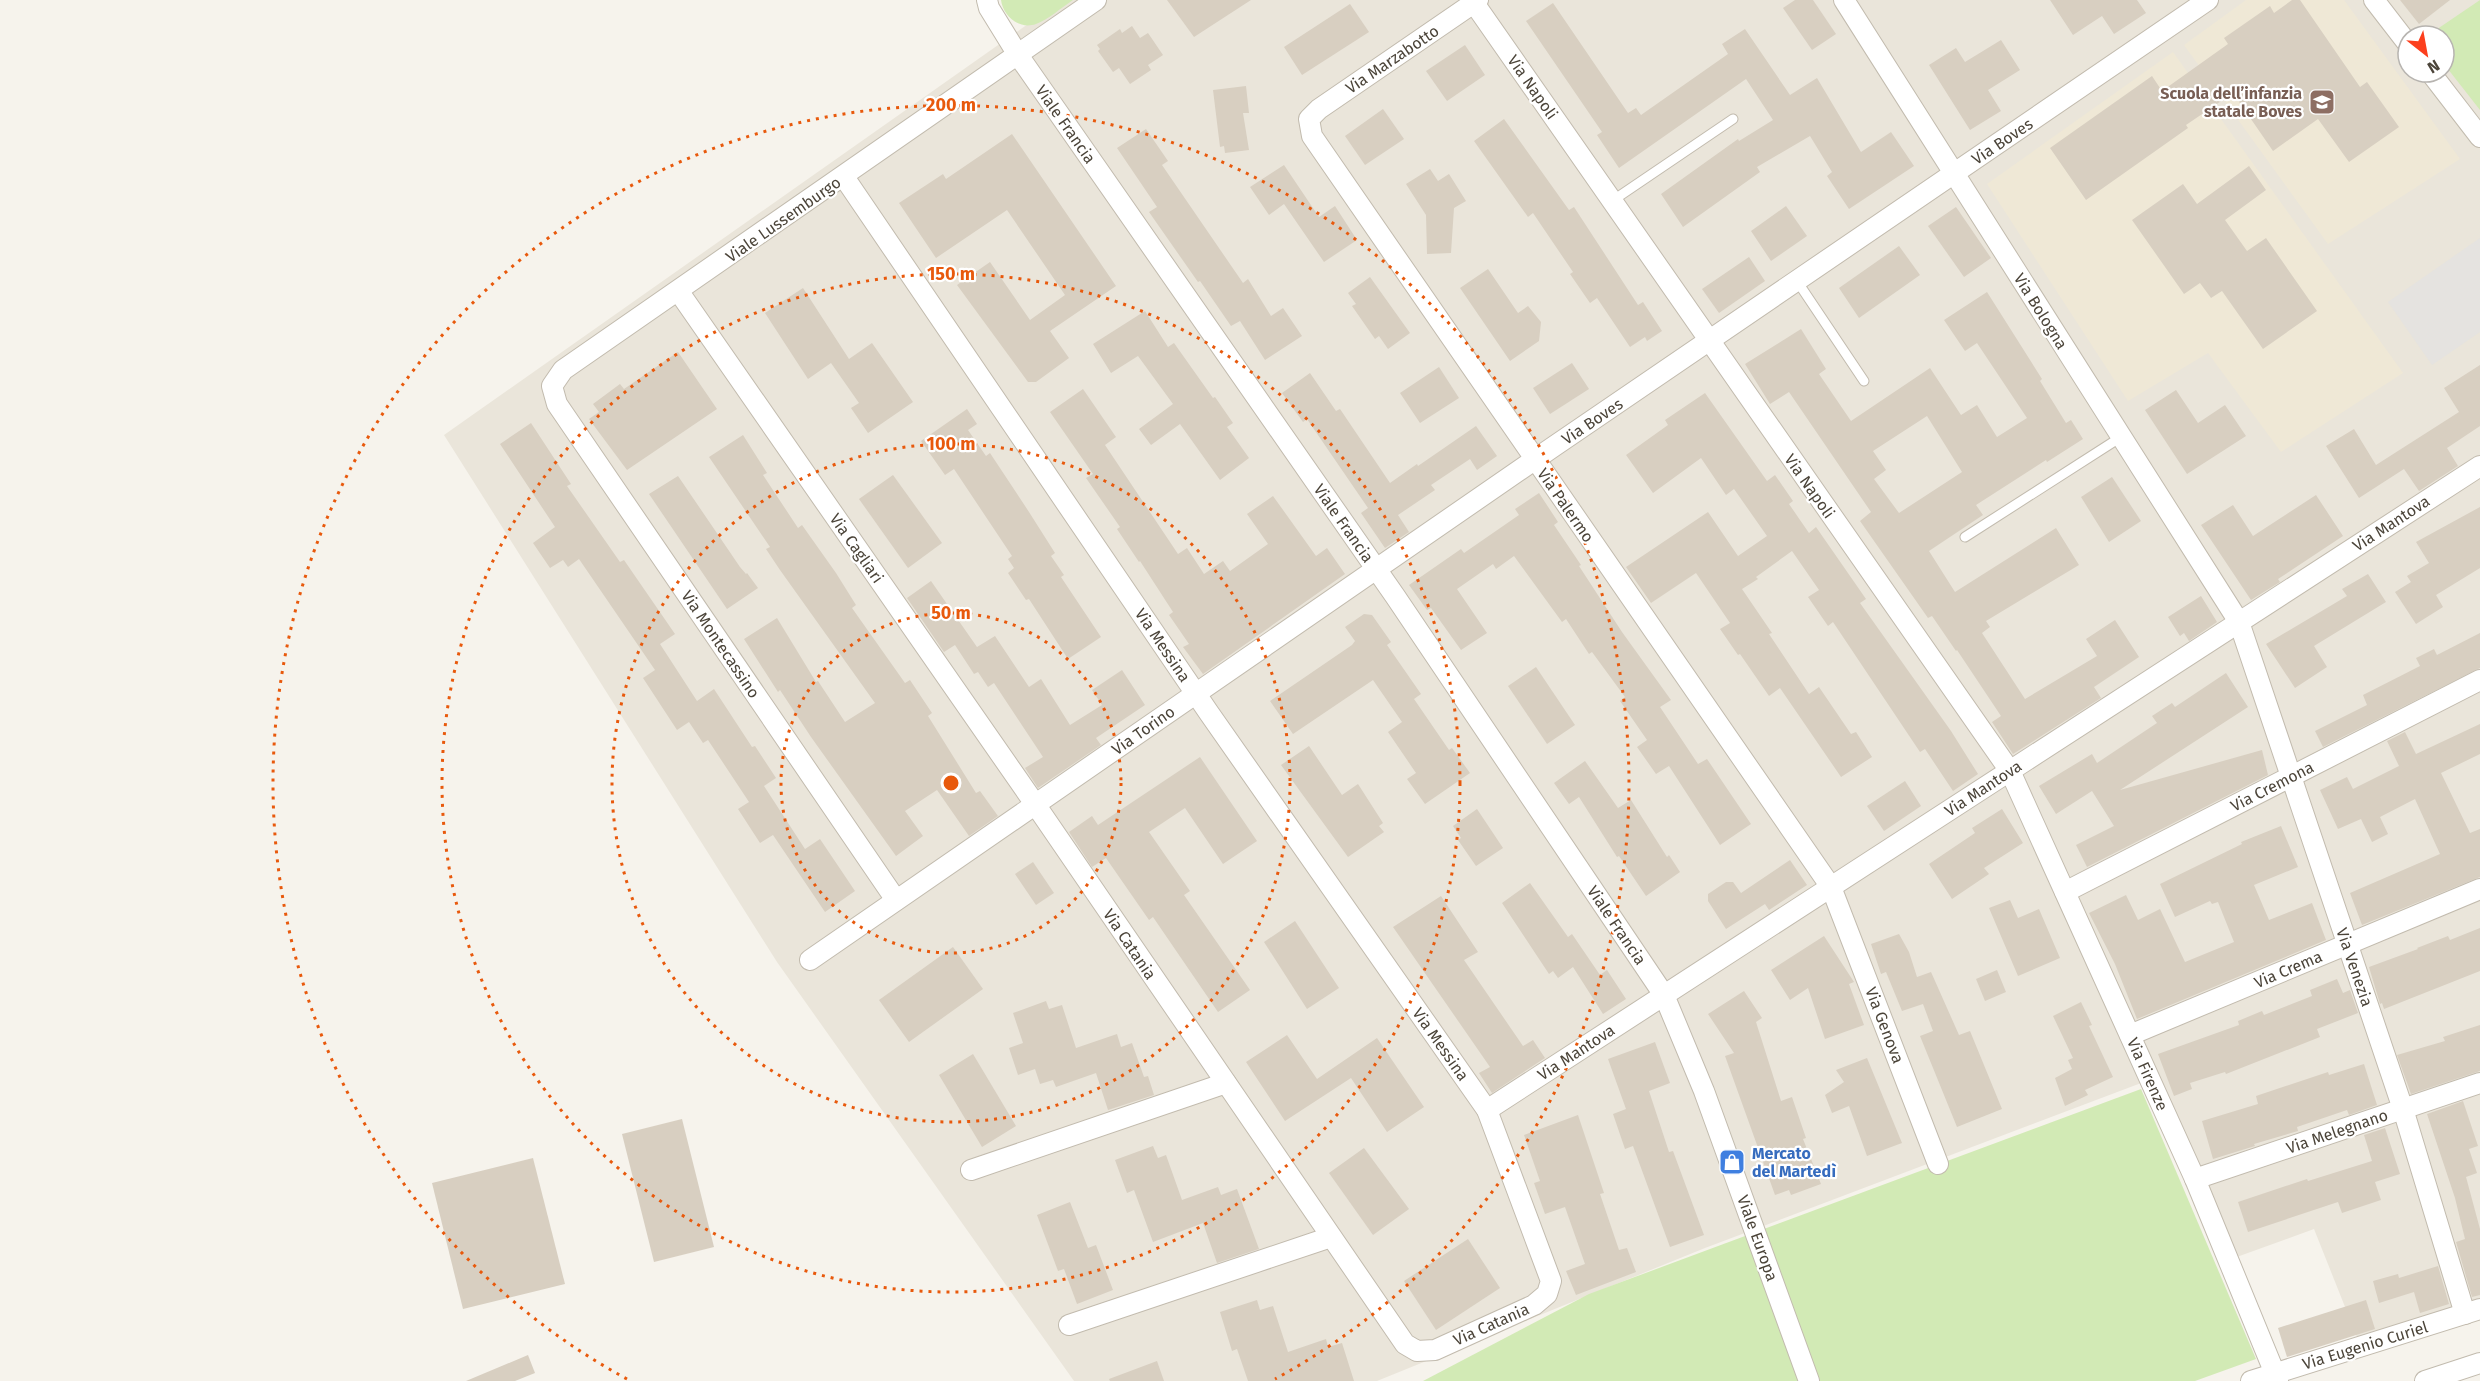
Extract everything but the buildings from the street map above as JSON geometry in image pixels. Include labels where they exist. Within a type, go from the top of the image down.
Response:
[{"type":"street","points":[[987,0],[989,8],[1018,55]]},
{"type":"street","name":"Viale Lussemburgo","points":[[552,386],[563,370],[679,292],[1096,0]]},
{"type":"street","name":"Via Bologna","points":[[1844,0],[2239,622]]},
{"type":"street","name":"Via Boves","points":[[1535,460],[2208,0]]},
{"type":"street","points":[[2374,0],[2396,28]]},
{"type":"street","name":"Via Marzabotto","points":[[1309,119],[1319,109],[1476,2]]},
{"type":"street","name":"Via Napoli","points":[[1476,2],[1709,341],[2010,771]]},
{"type":"street","name":"Viale Francia","points":[[1018,55],[1376,570],[1664,995]]},
{"type":"street","points":[[2439,84],[2480,137]]},
{"type":"street","name":"Via Palermo","points":[[1309,119],[1312,136],[1831,887]]},
{"type":"street","name":"Via Messina","points":[[844,177],[1196,694],[1487,1110]]},
{"type":"street","name":"Via Cagliari","points":[[679,292],[1035,804]]},
{"type":"street","name":"Via Montecassino","points":[[552,386],[557,404],[896,900]]},
{"type":"street","name":"Via Torino","points":[[810,960],[1535,460]]},
{"type":"street","name":"Via Mantova","points":[[1487,1110],[2480,466]]},
{"type":"street","name":"Via Venezia","points":[[2239,622],[2473,1311]]},
{"type":"street","name":"Via Cremona","points":[[2065,892],[2480,680]]},
{"type":"street","name":"Via Firenze","points":[[2010,771],[2195,1179],[2276,1377]]},
{"type":"street","name":"Via Catania","points":[[1035,804],[1330,1237],[1405,1344],[1417,1350],[1435,1350],[1526,1309],[1543,1298],[1550,1286],[1549,1275],[1487,1110]]},
{"type":"street","name":"Via Genova","points":[[1831,887],[1938,1164]]},
{"type":"street","name":"Via Crema","points":[[2130,1035],[2480,889]]},
{"type":"street","name":"Viale Europa","points":[[1664,995],[1704,1090],[1809,1381]]},
{"type":"street","points":[[971,1170],[1226,1083]]},
{"type":"street","name":"Via Melegnano","points":[[2195,1179],[2480,1083]]},
{"type":"street","points":[[1069,1325],[1330,1237]]},
{"type":"street","name":"Via Eugenio Curiel","points":[[2251,1381],[2276,1377],[2473,1311]]},
{"type":"street","points":[[2425,1381],[2480,1363]]},
{"type":"lane","points":[[1612,201],[1733,118]]},
{"type":"lane","points":[[1797,281],[1864,381]]},
{"type":"lane","points":[[1965,537],[2121,437]]},
{"type":"shaded area","points":[[1062,0],[2480,0],[2480,1300],[2357,1337],[2314,1229],[2234,1258],[2157,1077],[1705,1248],[1377,1381],[1074,1381],[777,962],[444,435]]},
{"type":"shaded area","name":"Scuola dell’infanzia statale Boves","points":[[2246,0],[2344,0],[2396,71],[2396,84],[2405,84],[2460,159],[2328,244],[2184,45]]},
{"type":"shaded area","points":[[2173,52],[2403,373],[2281,452],[2208,353],[2128,401],[1987,184]]},
{"type":"shaded area","points":[[2480,238],[2480,332],[2432,365],[2388,302]]},
{"type":"green space","points":[[1001,0],[1073,0],[1045,20],[1036,24],[1024,25],[1008,16]]},
{"type":"green space","points":[[2480,0],[2480,110],[2456,79],[2456,24],[2445,24]]},
{"type":"green space","points":[[2141,1089],[2256,1359],[2195,1381],[1423,1381],[1589,1294]]},
{"type":"place","name":"Scuola dell’infanzia statale Boves","points":[[2322,102]]},
{"type":"place","name":"Mercato del Martedì","points":[[1732,1162]]}]
